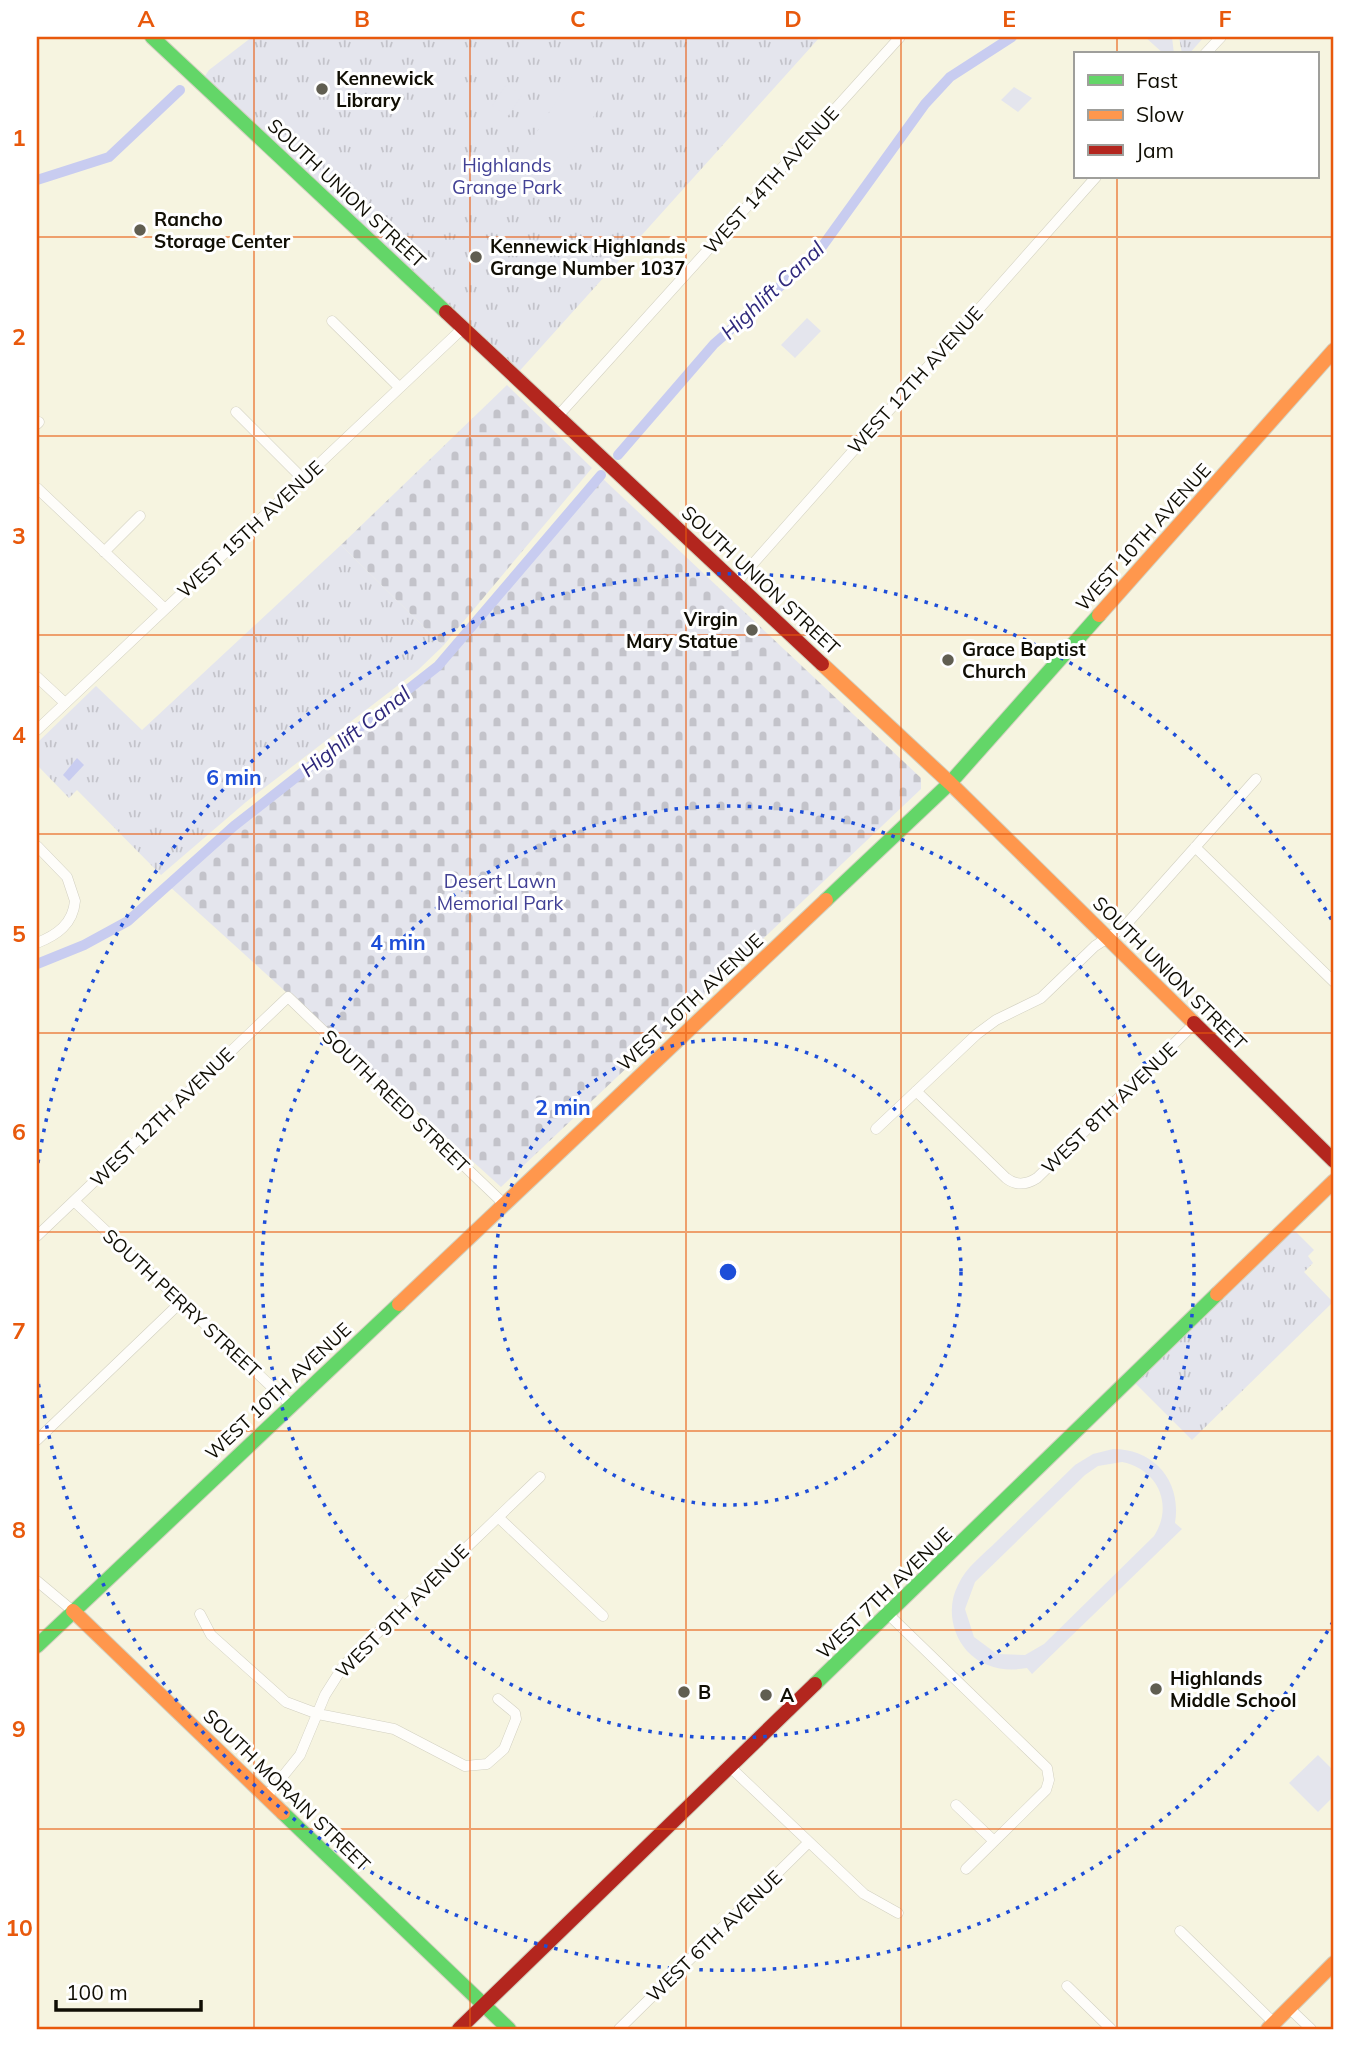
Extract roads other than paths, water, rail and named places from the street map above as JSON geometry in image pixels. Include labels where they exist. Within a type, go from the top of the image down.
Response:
[{"type":"main road","name":"SOUTH UNION STREET","points":[[152,37],[734,584],[950,783],[1334,1161]]},
{"type":"main road","name":"WEST 10TH AVENUE","points":[[37,1646],[950,783],[1334,350]]},
{"type":"main road","name":"WEST 7TH AVENUE","points":[[459,2029],[1334,1181]]},
{"type":"main road","name":"SOUTH MORAIN STREET","points":[[73,1611],[509,2029]]},
{"type":"main road","points":[[1271,2026],[1334,1963]]},
{"type":"street","name":"WEST 14TH AVENUE","points":[[557,417],[900,37]]},
{"type":"street","points":[[1207,52],[1221,37]]},
{"type":"street","name":"WEST 12TH AVENUE","points":[[734,584],[1095,178]]},
{"type":"street","points":[[332,321],[399,387]]},
{"type":"street","name":"WEST 15TH AVENUE","points":[[37,730],[463,328]]},
{"type":"street","points":[[236,412],[303,479]]},
{"type":"street","points":[[37,488],[165,609]]},
{"type":"street","points":[[104,552],[140,516]]},
{"type":"street","points":[[37,677],[65,703]]},
{"type":"street","points":[[876,1129],[977,1034],[996,1020],[1041,998],[1123,928],[1256,779]]},
{"type":"street","points":[[37,846],[67,877],[75,901],[66,924],[56,934],[37,943]]},
{"type":"street","points":[[1195,847],[1334,982]]},
{"type":"street","name":"WEST 12TH AVENUE","points":[[37,1237],[288,997]]},
{"type":"street","name":"SOUTH REED STREET","points":[[288,997],[504,1205]]},
{"type":"street","name":"WEST 8TH AVENUE","points":[[916,1091],[1006,1178],[1020,1184],[1037,1178],[1194,1024]]},
{"type":"street","name":"SOUTH PERRY STREET","points":[[74,1201],[291,1405]]},
{"type":"street","points":[[37,1440],[181,1302]]},
{"type":"street","name":"WEST 9TH AVENUE","points":[[266,1797],[300,1755],[334,1679],[344,1665],[540,1478]]},
{"type":"street","points":[[498,1517],[603,1616]]},
{"type":"street","name":"SOUTH MORAIN STREET","points":[[37,1581],[73,1611]]},
{"type":"street","points":[[200,1614],[211,1635],[269,1690],[293,1706],[318,1714],[394,1729],[473,1768],[487,1764],[499,1755],[515,1725],[515,1713],[498,1699]]},
{"type":"street","points":[[888,1615],[1044,1762],[1049,1774],[1046,1790],[966,1869]]},
{"type":"street","points":[[730,1767],[864,1894],[898,1913]]},
{"type":"street","points":[[956,1805],[994,1842]]},
{"type":"street","name":"WEST 6TH AVENUE","points":[[619,2029],[809,1842]]},
{"type":"street","points":[[1180,1931],[1271,2026]]},
{"type":"street","points":[[1067,1986],[1111,2029]]},
{"type":"street","points":[[1289,2008],[1311,2029]]},
{"type":"water","points":[[77,758],[84,765],[69,781],[63,775]]},
{"type":"waterway","name":"Highlift Canal","points":[[618,455],[714,344],[816,255],[925,104],[950,77],[1012,37]]},
{"type":"waterway","points":[[37,180],[109,157],[180,90]]},
{"type":"waterway","name":"Highlift Canal","points":[[37,964],[84,945],[128,921],[234,826],[438,666],[601,475]]},
{"type":"place","name":"Kennewick Library","points":[[322,89]]},
{"type":"place","name":"Rancho Storage Center","points":[[140,230]]},
{"type":"place","name":"Kennewick Highlands Grange Number 1037","points":[[476,257]]},
{"type":"place","name":"Virgin Mary Statue","points":[[752,630]]},
{"type":"place","name":"Grace Baptist Church","points":[[948,660]]},
{"type":"place","name":"Highlands Middle School","points":[[1156,1689]]},
{"type":"place","name":"B","points":[[684,1692]]},
{"type":"place","name":"A","points":[[766,1695]]},
{"type":"park label","name":"Highlands Grange Park","points":[[507,176]]},
{"type":"park label","name":"Desert Lawn Memorial Park","points":[[500,892]]}]
